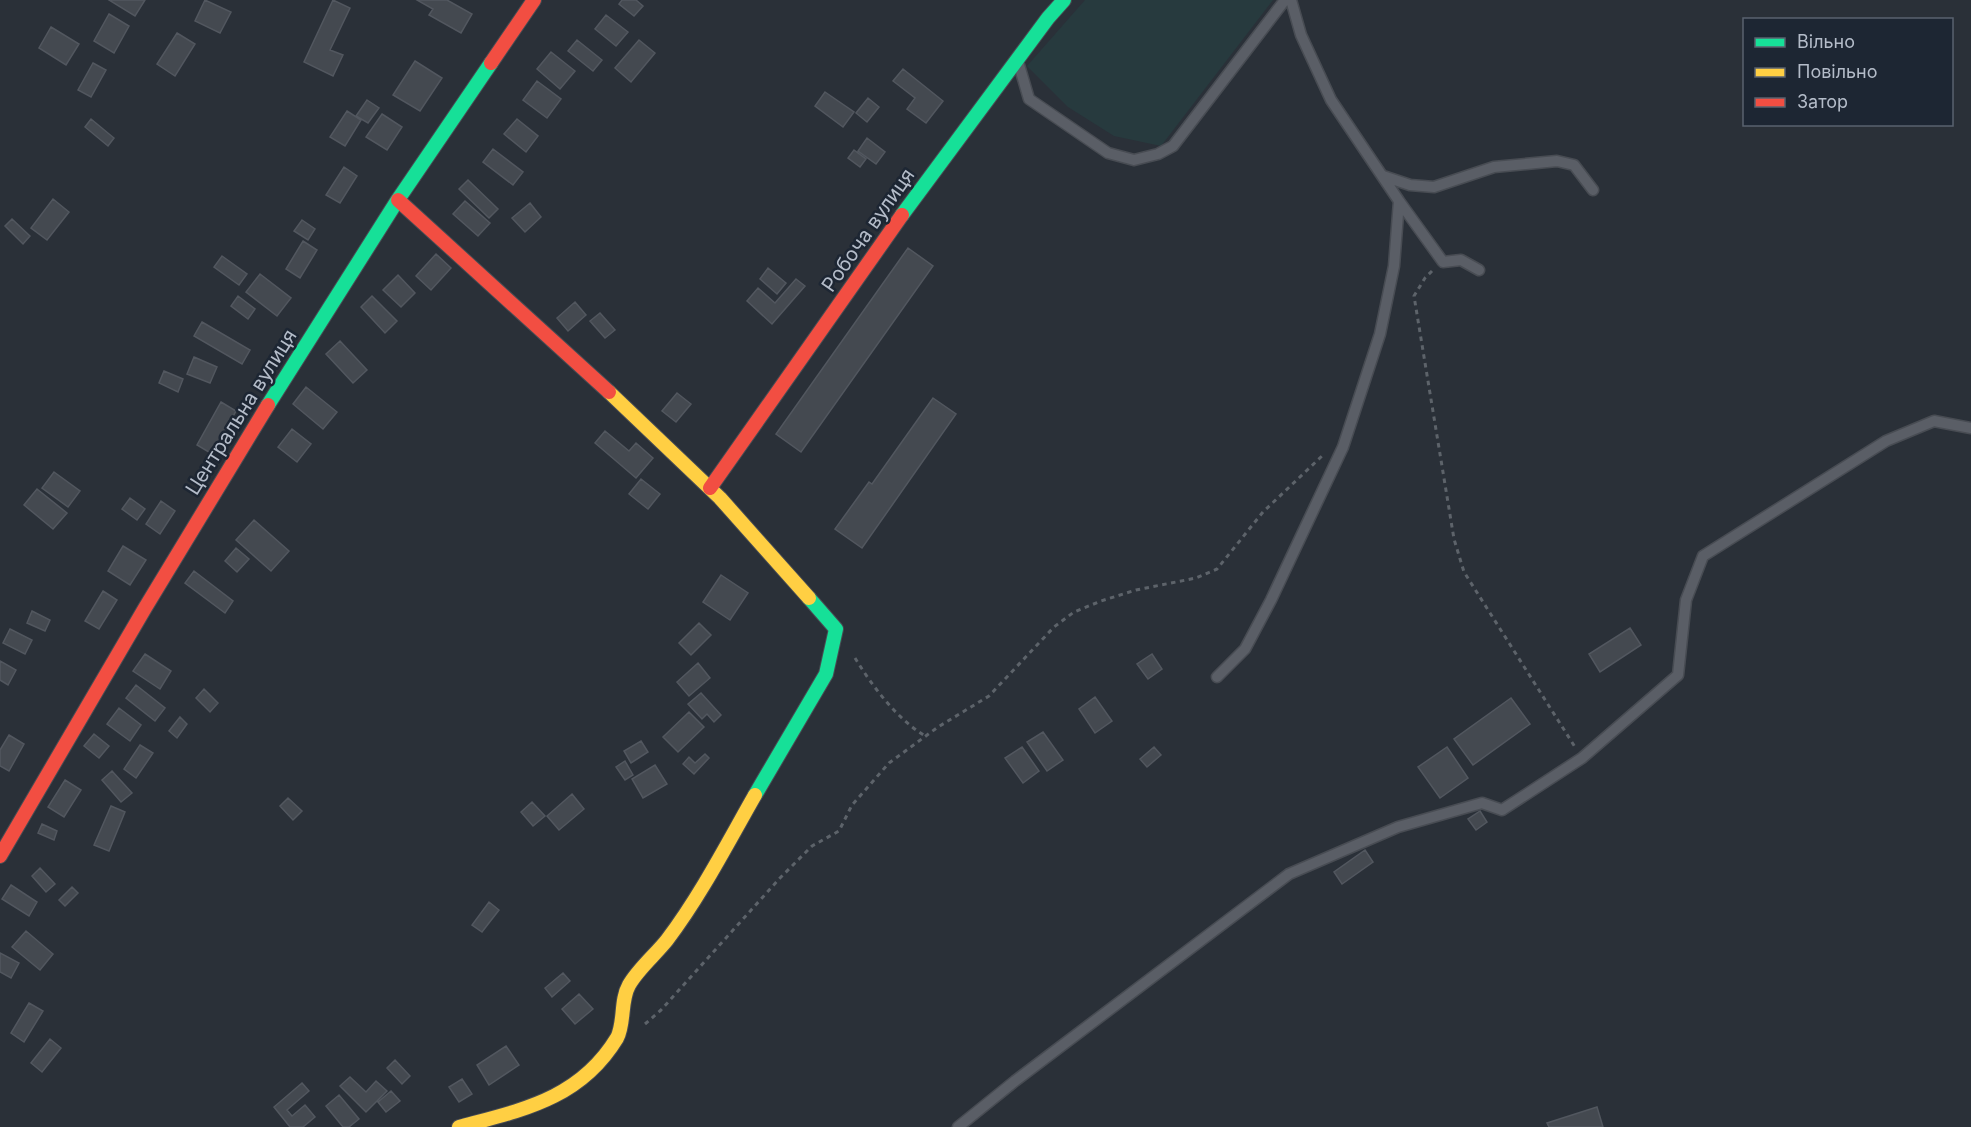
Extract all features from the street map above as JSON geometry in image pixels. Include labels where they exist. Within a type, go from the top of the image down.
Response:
[{"type":"street","name":"Центральна вулиця","points":[[0,856],[92,695],[241,447],[398,200],[534,0]]},
{"type":"street","name":"Робоча вулиця","points":[[710,489],[939,163],[1064,0]]},
{"type":"street","points":[[398,200],[565,350],[710,489],[836,629],[826,674],[727,845],[697,896],[667,940],[629,985],[618,1036],[589,1074],[560,1093],[530,1108],[459,1127]]},
{"type":"lane","points":[[1017,59],[1029,99],[1108,153],[1134,160],[1158,154],[1173,147],[1285,0]]},
{"type":"lane","points":[[1291,0],[1301,35],[1331,100],[1399,201],[1443,262],[1461,260],[1479,270]]},
{"type":"lane","points":[[1382,176],[1410,185],[1434,187],[1494,167],[1557,161],[1574,165],[1593,190]]},
{"type":"lane","points":[[1217,677],[1245,649],[1271,600],[1343,447],[1380,334],[1394,266],[1399,201]]},
{"type":"lane","points":[[958,1127],[1015,1081],[1289,874],[1409,824],[1482,803],[1502,810],[1582,758],[1678,675],[1686,600],[1703,556],[1886,441],[1934,421],[1971,428]]},
{"type":"path","points":[[1443,262],[1425,278],[1414,296],[1454,538],[1464,572],[1582,758]]},
{"type":"path","points":[[645,1024],[661,1010],[780,878],[812,846],[839,831],[852,805],[889,763],[925,736],[989,696],[1054,627],[1074,612],[1136,590],[1188,580],[1217,569],[1263,512],[1323,454]]},
{"type":"path","points":[[855,658],[867,678],[910,727],[925,736]]},
{"type":"green space","points":[[1085,0],[1273,0],[1161,146],[1114,136],[1068,107],[1027,66]]},
{"type":"building","points":[[109,0],[145,0],[135,16]]},
{"type":"building","points":[[205,0],[231,12],[220,33],[195,21]]},
{"type":"building","points":[[333,0],[350,8],[330,50],[343,55],[333,76],[304,62]]},
{"type":"building","points":[[417,0],[447,0],[472,14],[461,33],[429,15],[433,9]]},
{"type":"building","points":[[622,0],[636,0],[643,6],[634,16],[619,4]]},
{"type":"building","points":[[109,14],[129,26],[114,53],[94,41]]},
{"type":"building","points":[[606,15],[628,32],[616,46],[595,29]]},
{"type":"building","points":[[51,27],[79,44],[66,65],[39,48]]},
{"type":"building","points":[[177,33],[195,44],[175,76],[157,64]]},
{"type":"building","points":[[577,40],[602,60],[593,71],[568,51]]},
{"type":"building","points":[[639,40],[655,53],[631,82],[615,68]]},
{"type":"building","points":[[551,52],[575,71],[560,89],[537,69]]},
{"type":"building","points":[[415,61],[442,78],[420,111],[393,95]]},
{"type":"building","points":[[93,63],[106,70],[91,97],[78,90]]},
{"type":"building","points":[[903,69],[943,101],[926,123],[907,109],[915,98],[893,81]]},
{"type":"building","points":[[537,81],[561,99],[547,118],[523,100]]},
{"type":"building","points":[[825,92],[854,112],[843,127],[815,106]]},
{"type":"building","points":[[868,98],[879,107],[867,122],[856,113]]},
{"type":"building","points":[[367,100],[379,108],[368,123],[356,116]]},
{"type":"building","points":[[347,111],[361,120],[345,146],[330,137]]},
{"type":"building","points":[[382,114],[402,127],[387,150],[366,137]]},
{"type":"building","points":[[91,119],[114,138],[108,146],[85,127]]},
{"type":"building","points":[[517,119],[538,136],[526,152],[504,134]]},
{"type":"building","points":[[867,138],[885,152],[876,164],[858,151]]},
{"type":"building","points":[[493,149],[523,172],[513,185],[483,162]]},
{"type":"building","points":[[854,150],[866,159],[860,167],[848,158]]},
{"type":"building","points":[[344,167],[357,176],[340,203],[326,195]]},
{"type":"building","points":[[468,180],[498,209],[489,218],[459,189]]},
{"type":"building","points":[[53,199],[69,212],[47,240],[31,228]]},
{"type":"building","points":[[465,201],[490,223],[478,236],[453,214]]},
{"type":"building","points":[[530,203],[541,217],[525,232],[512,218]]},
{"type":"building","points":[[12,219],[30,236],[23,244],[5,226]]},
{"type":"building","points":[[302,220],[315,229],[308,240],[294,231]]},
{"type":"building","points":[[303,241],[317,250],[300,278],[286,269]]},
{"type":"building","points":[[908,248],[933,266],[801,452],[776,434]]},
{"type":"building","points":[[436,254],[451,268],[431,290],[416,276]]},
{"type":"building","points":[[222,256],[247,274],[239,285],[214,267]]},
{"type":"building","points":[[768,268],[786,283],[777,294],[760,279]]},
{"type":"building","points":[[260,274],[291,298],[277,316],[246,292]]},
{"type":"building","points":[[398,275],[415,293],[401,307],[383,290]]},
{"type":"building","points":[[796,279],[805,286],[772,324],[747,301],[758,288],[775,303]]},
{"type":"building","points":[[238,296],[255,309],[248,319],[231,306]]},
{"type":"building","points":[[372,296],[397,321],[385,333],[361,307]]},
{"type":"building","points":[[575,302],[586,315],[568,331],[557,318]]},
{"type":"building","points":[[600,313],[615,330],[605,338],[590,321]]},
{"type":"building","points":[[202,322],[250,350],[242,364],[194,336]]},
{"type":"building","points":[[340,341],[367,370],[353,383],[326,354]]},
{"type":"building","points":[[194,357],[217,367],[210,383],[187,374]]},
{"type":"building","points":[[164,371],[183,379],[178,392],[159,383]]},
{"type":"building","points":[[306,387],[337,412],[323,429],[293,404]]},
{"type":"building","points":[[677,393],[691,404],[676,422],[662,411]]},
{"type":"building","points":[[933,398],[956,414],[862,548],[835,529],[869,482],[872,484]]},
{"type":"building","points":[[221,402],[236,411],[212,454],[197,445]]},
{"type":"building","points":[[292,429],[311,444],[297,462],[278,447]]},
{"type":"building","points":[[605,431],[629,451],[636,443],[653,458],[636,478],[595,443]]},
{"type":"building","points":[[54,472],[80,491],[68,507],[42,488]]},
{"type":"building","points":[[641,479],[660,494],[648,509],[629,494]]},
{"type":"building","points":[[37,489],[67,513],[53,529],[24,505]]},
{"type":"building","points":[[130,498],[145,509],[137,520],[122,509]]},
{"type":"building","points":[[161,501],[175,511],[160,534],[146,524]]},
{"type":"building","points":[[254,520],[289,551],[271,571],[236,540]]},
{"type":"building","points":[[123,546],[146,560],[130,585],[108,571]]},
{"type":"building","points":[[236,548],[249,559],[237,572],[225,561]]},
{"type":"building","points":[[194,571],[233,601],[225,613],[185,583]]},
{"type":"building","points":[[721,575],[748,593],[730,620],[703,602]]},
{"type":"building","points":[[103,591],[117,600],[99,629],[85,621]]},
{"type":"building","points":[[32,611],[50,620],[45,631],[27,623]]},
{"type":"building","points":[[699,623],[711,635],[691,655],[679,643]]},
{"type":"building","points":[[1630,628],[1641,645],[1600,672],[1589,654]]},
{"type":"building","points":[[10,629],[32,640],[25,654],[3,643]]},
{"type":"building","points":[[145,654],[171,671],[160,689],[133,671]]},
{"type":"building","points":[[1152,654],[1162,669],[1148,679],[1137,664]]},
{"type":"building","points":[[0,661],[16,670],[8,685],[0,680]]},
{"type":"building","points":[[698,663],[710,678],[689,696],[677,682]]},
{"type":"building","points":[[136,685],[165,708],[155,721],[126,698]]},
{"type":"building","points":[[204,689],[218,703],[210,712],[196,698]]},
{"type":"building","points":[[701,693],[721,715],[714,722],[707,714],[702,719],[688,704]]},
{"type":"building","points":[[1095,697],[1112,721],[1095,733],[1079,709]]},
{"type":"building","points":[[1511,698],[1530,724],[1473,765],[1454,739]]},
{"type":"building","points":[[119,708],[141,725],[130,741],[107,724]]},
{"type":"building","points":[[689,712],[704,727],[678,752],[663,737]]},
{"type":"building","points":[[180,717],[187,724],[177,738],[169,731]]},
{"type":"building","points":[[1043,732],[1063,760],[1047,771],[1027,742]]},
{"type":"building","points":[[94,734],[109,746],[99,758],[84,746]]},
{"type":"building","points":[[9,735],[24,744],[9,771],[0,766],[0,750]]},
{"type":"building","points":[[641,741],[648,752],[631,763],[624,751]]},
{"type":"building","points":[[140,745],[153,753],[136,778],[124,769]]},
{"type":"building","points":[[1022,747],[1039,771],[1023,783],[1005,758]]},
{"type":"building","points":[[1154,747],[1161,755],[1147,767],[1140,759]]},
{"type":"building","points":[[1447,747],[1468,778],[1440,798],[1418,767]]},
{"type":"building","points":[[705,754],[709,758],[694,774],[683,764],[689,757],[695,763]]},
{"type":"building","points":[[625,761],[633,775],[625,780],[616,767]]},
{"type":"building","points":[[655,765],[667,784],[643,798],[632,779]]},
{"type":"building","points":[[112,771],[132,793],[121,802],[102,780]]},
{"type":"building","points":[[65,780],[81,790],[64,817],[48,807]]},
{"type":"building","points":[[572,794],[584,809],[559,830],[547,816]]},
{"type":"building","points":[[288,798],[302,811],[293,820],[280,806]]},
{"type":"building","points":[[532,802],[545,816],[533,826],[521,812]]},
{"type":"building","points":[[111,806],[125,812],[109,851],[94,845]]},
{"type":"building","points":[[1480,811],[1487,822],[1476,830],[1468,819]]},
{"type":"building","points":[[42,824],[57,831],[54,840],[38,833]]},
{"type":"building","points":[[1365,850],[1373,862],[1342,884],[1334,872]]},
{"type":"building","points":[[40,868],[55,884],[46,892],[32,876]]},
{"type":"building","points":[[11,885],[37,902],[29,916],[2,899]]},
{"type":"building","points":[[72,887],[78,893],[65,906],[59,900]]},
{"type":"building","points":[[489,902],[499,910],[482,932],[472,925]]},
{"type":"building","points":[[26,931],[53,954],[40,970],[12,947]]},
{"type":"building","points":[[0,953],[19,963],[11,978],[0,972]]},
{"type":"building","points":[[563,973],[570,981],[552,997],[545,988]]},
{"type":"building","points":[[579,994],[593,1009],[575,1024],[562,1009]]},
{"type":"building","points":[[29,1003],[43,1011],[24,1042],[11,1033]]},
{"type":"building","points":[[50,1039],[61,1048],[42,1072],[31,1063]]},
{"type":"building","points":[[506,1046],[519,1065],[489,1085],[477,1065]]},
{"type":"building","points":[[395,1060],[410,1076],[402,1084],[387,1068]]},
{"type":"building","points":[[350,1077],[366,1092],[376,1081],[387,1091],[366,1112],[340,1086]]},
{"type":"building","points":[[462,1079],[472,1094],[459,1102],[449,1087]]},
{"type":"building","points":[[302,1083],[309,1091],[287,1110],[292,1116],[305,1105],[315,1117],[303,1127],[290,1127],[274,1107]]},
{"type":"building","points":[[391,1091],[400,1101],[386,1112],[378,1102]]},
{"type":"building","points":[[339,1095],[359,1119],[349,1127],[343,1127],[326,1106]]},
{"type":"building","points":[[1597,1107],[1603,1127],[1549,1127],[1547,1123]]},
{"type":"traffic: fast","points":[[902,215],[1048,18],[1064,0]]},
{"type":"traffic: fast","points":[[268,405],[397,201],[491,63]]},
{"type":"traffic: fast","points":[[755,795],[826,674],[836,629],[809,598]]},
{"type":"traffic: slow","points":[[609,392],[720,498],[809,598]]},
{"type":"traffic: slow","points":[[459,1127],[548,1099],[586,1075],[602,1059],[617,1038],[621,1026],[624,998],[629,985],[667,940],[691,905],[755,795]]},
{"type":"traffic: jam","points":[[491,63],[534,0]]},
{"type":"traffic: jam","points":[[398,200],[609,392]]},
{"type":"traffic: jam","points":[[710,488],[902,215]]},
{"type":"traffic: jam","points":[[0,856],[145,608],[268,405]]}]
